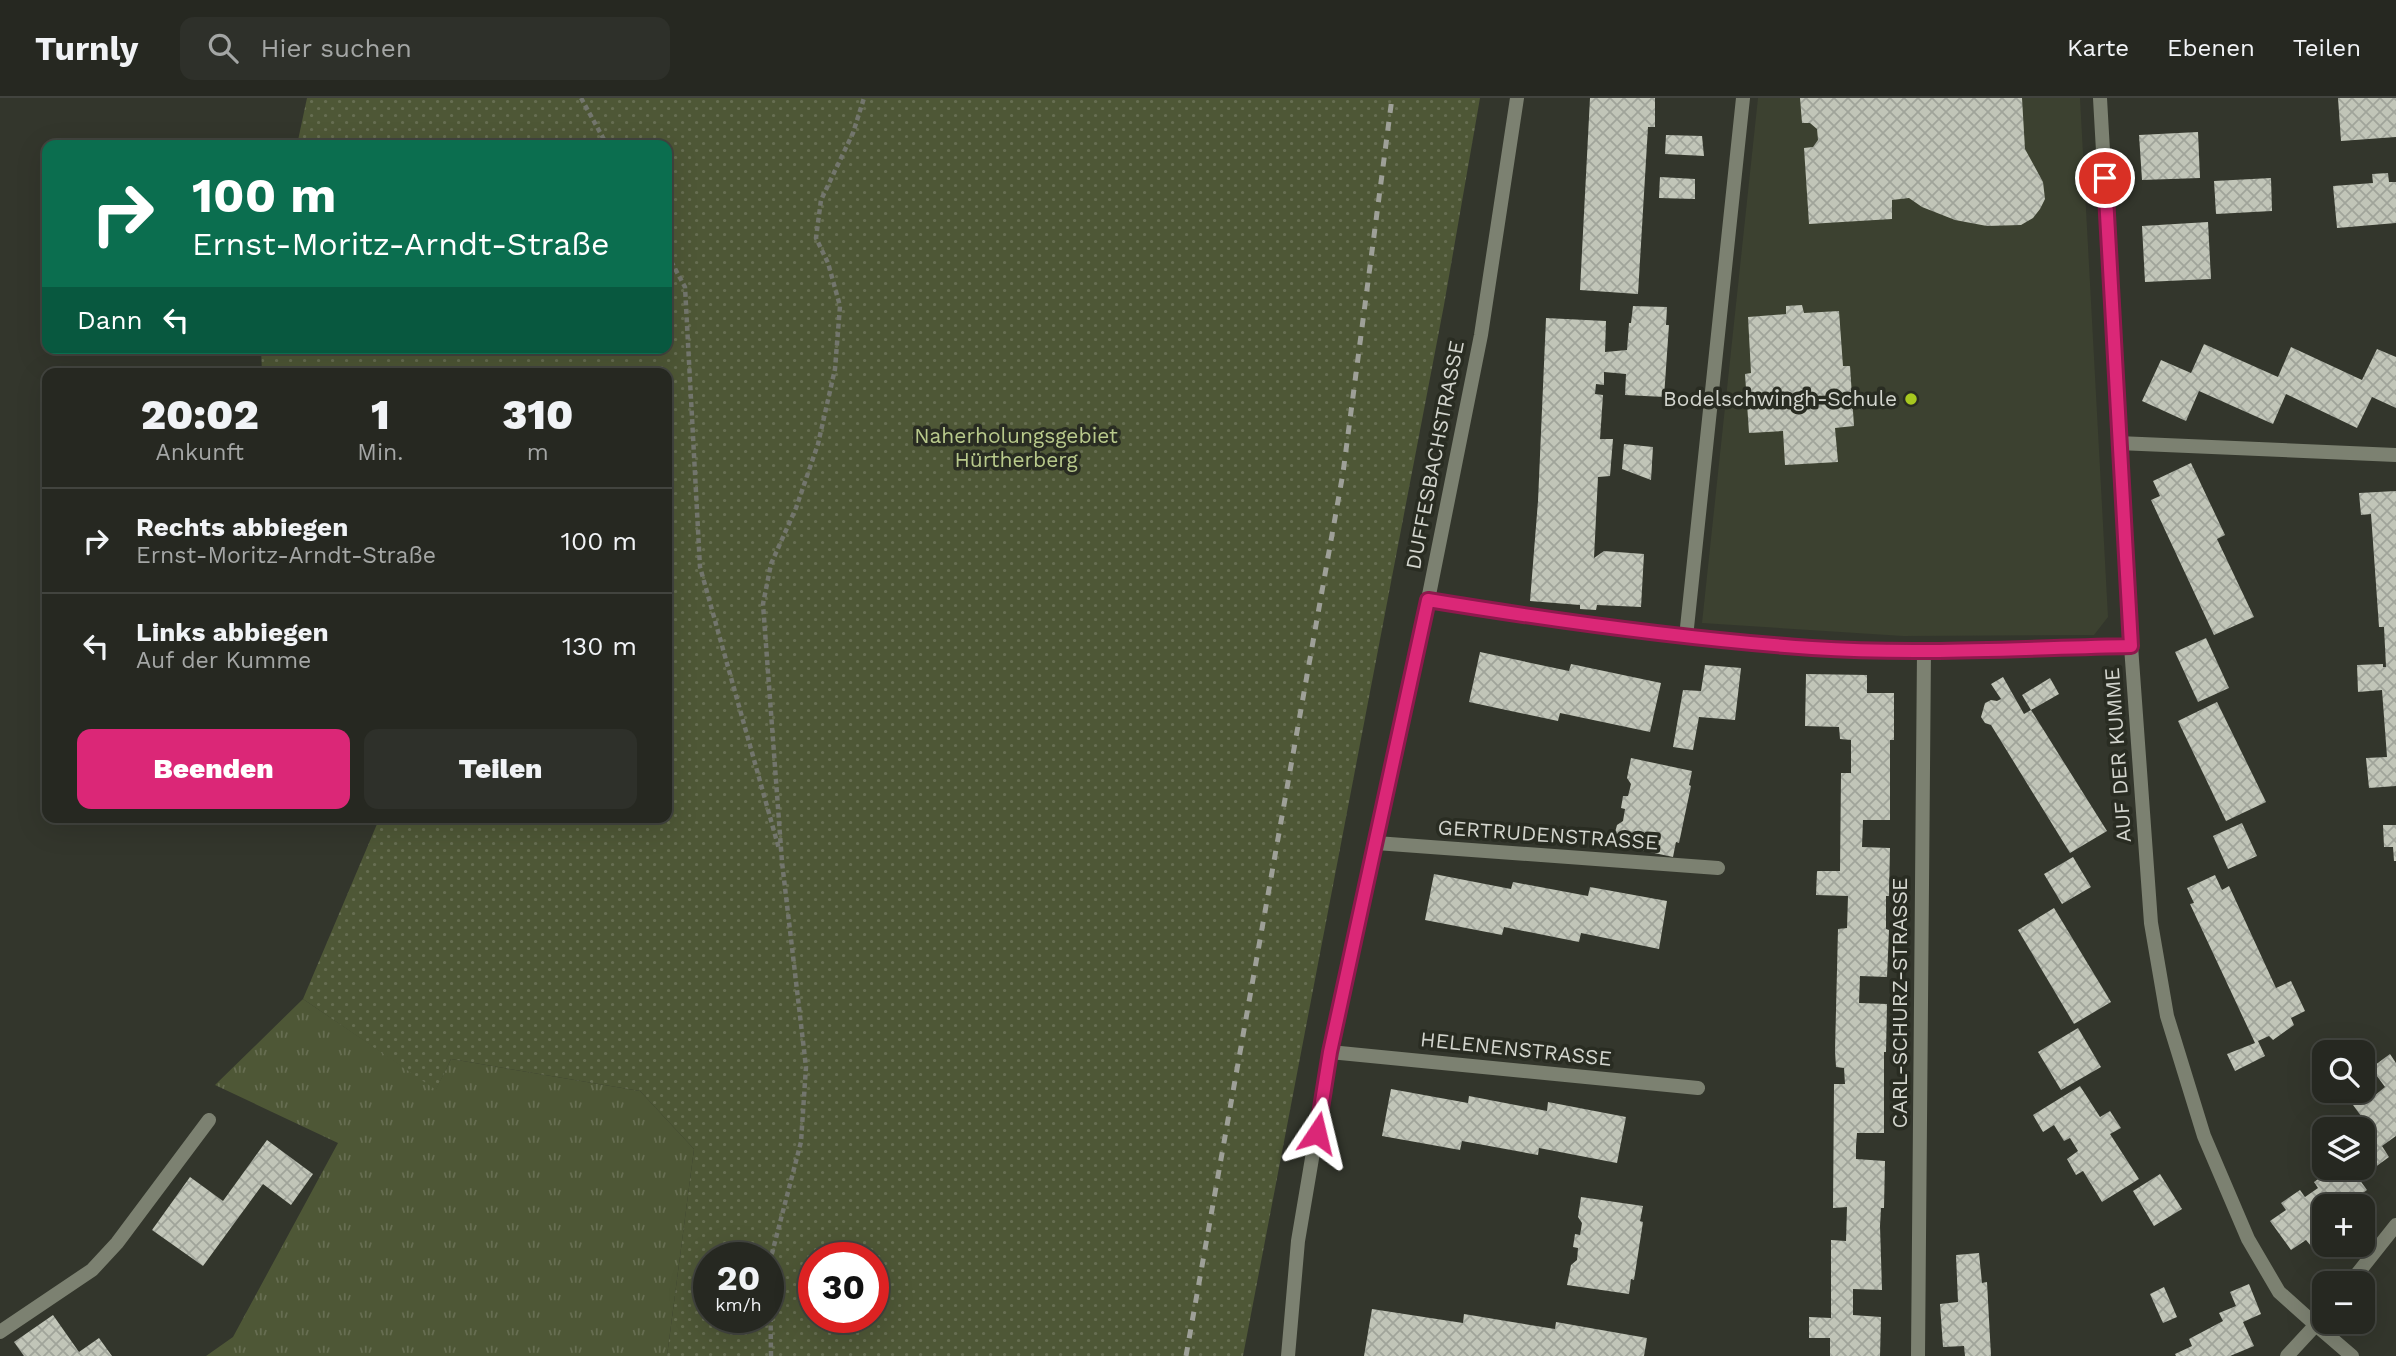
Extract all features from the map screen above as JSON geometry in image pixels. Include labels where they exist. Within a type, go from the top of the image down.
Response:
[{"type":"street","name":"DUFFESBACHSTRASSE","points":[[1288,1356],[1298,1241],[1330,1052],[1428,600],[1480,335],[1517,98]]},
{"type":"street","points":[[1686,638],[1743,98]]},
{"type":"street","name":"AUF DER KUMME","points":[[2100,98],[2118,443],[2151,923],[2167,1016],[2204,1136],[2248,1239],[2279,1292],[2312,1315]]},
{"type":"street","points":[[2118,443],[2396,455]]},
{"type":"street","points":[[1428,600],[1579,625],[1686,638],[1815,648],[1924,651],[2131,646]]},
{"type":"street","name":"CARL-SCHURZ-STRASSE","points":[[1918,1356],[1924,651]]},
{"type":"street","name":"GERTRUDENSTRASSE","points":[[1376,843],[1718,868]]},
{"type":"street","name":"HELENENSTRASSE","points":[[1330,1052],[1698,1088]]},
{"type":"street","points":[[0,1332],[92,1270],[117,1243],[209,1120]]},
{"type":"street","points":[[2360,1271],[2396,1225]]},
{"type":"street","points":[[2287,1356],[2312,1329]]},
{"type":"street","name":"AUF DER KUMME","points":[[2332,1334],[2352,1356]]},
{"type":"path","points":[[581,98],[604,140]]},
{"type":"path","points":[[771,1356],[770,1261],[801,1142],[806,1067],[782,862],[763,604],[771,564],[796,508],[818,444],[835,369],[840,306],[828,263],[816,237],[821,200],[853,133],[864,98]]},
{"type":"path","points":[[672,263],[685,287],[700,567],[782,862]]},
{"type":"shaded area","name":"Bodelschwingh-Schule","points":[[1758,98],[2080,98],[2108,617],[2094,635],[1903,636],[1702,623]]},
{"type":"green space","name":"Naherholungsgebiet Hürtherberg","points":[[307,98],[1480,98],[1444,305],[1243,1356],[667,1356],[694,1149],[640,1091],[451,1059],[436,1090],[303,999],[377,823],[672,823],[672,368],[262,368],[261,354],[672,354],[672,140],[298,140]]},
{"type":"green space","points":[[303,999],[436,1089],[451,1059],[640,1091],[694,1149],[667,1356],[206,1356],[233,1337],[338,1143],[215,1085]]},
{"type":"building","points":[[1590,98],[1655,98],[1655,127],[1648,127],[1638,294],[1580,290]]},
{"type":"building","points":[[1800,98],[2022,98],[2025,149],[2043,182],[2045,199],[2033,218],[2021,225],[1987,226],[1955,220],[1922,207],[1909,198],[1892,200],[1892,219],[1809,224],[1804,148],[1813,147],[1818,140],[1817,129],[1810,123],[1802,123]]},
{"type":"building","points":[[2338,98],[2396,98],[2396,137],[2341,141]]},
{"type":"building","points":[[2198,132],[2200,178],[2142,180],[2139,135]]},
{"type":"building","points":[[1666,135],[1702,136],[1704,156],[1665,154]]},
{"type":"building","points":[[2388,173],[2389,182],[2396,182],[2396,223],[2337,228],[2333,186],[2373,183],[2372,174]]},
{"type":"building","points":[[1660,177],[1695,179],[1695,199],[1659,198]]},
{"type":"building","points":[[2271,178],[2272,211],[2216,214],[2214,181]]},
{"type":"building","points":[[2208,222],[2211,279],[2145,282],[2142,226]]},
{"type":"building","points":[[1802,305],[1804,313],[1839,311],[1843,366],[1850,366],[1854,426],[1835,428],[1838,462],[1785,465],[1783,431],[1749,433],[1745,374],[1751,373],[1748,317],[1786,314],[1786,306]]},
{"type":"building","points":[[1633,306],[1667,307],[1666,325],[1669,325],[1664,397],[1625,395],[1626,374],[1604,372],[1604,385],[1596,384],[1595,394],[1603,395],[1600,439],[1613,439],[1610,476],[1598,477],[1594,558],[1604,551],[1644,554],[1641,607],[1597,605],[1596,610],[1580,609],[1580,605],[1530,601],[1538,501],[1546,318],[1606,321],[1605,352],[1627,350]]},
{"type":"building","points":[[2204,344],[2278,377],[2291,347],[2362,380],[2377,349],[2396,357],[2396,408],[2372,397],[2357,428],[2286,394],[2273,424],[2199,391],[2186,421],[2142,401],[2161,360],[2191,373]]},
{"type":"building","points":[[1624,444],[1653,447],[1651,480],[1622,469]]},
{"type":"building","points":[[2191,463],[2225,535],[2217,539],[2254,617],[2214,635],[2151,500],[2160,496],[2153,481]]},
{"type":"building","points":[[2396,491],[2396,786],[2369,788],[2366,758],[2387,757],[2382,690],[2358,692],[2357,665],[2383,664],[2383,667],[2386,667],[2384,627],[2379,627],[2371,514],[2361,515],[2359,493]]},
{"type":"building","points":[[2206,638],[2229,688],[2198,702],[2175,652]]},
{"type":"building","points":[[1480,652],[1569,671],[1571,664],[1661,683],[1650,732],[1560,713],[1558,721],[1469,702]]},
{"type":"building","points":[[1705,665],[1741,668],[1735,720],[1699,717],[1693,750],[1673,747],[1683,690],[1701,691]]},
{"type":"building","points":[[1806,674],[1867,675],[1867,693],[1894,693],[1894,740],[1890,740],[1890,820],[1863,820],[1862,847],[1890,848],[1889,896],[1886,896],[1886,929],[1889,930],[1887,977],[1860,976],[1859,1003],[1887,1004],[1884,1133],[1857,1133],[1856,1146],[1856,1159],[1885,1161],[1884,1208],[1881,1208],[1880,1226],[1882,1290],[1853,1289],[1853,1315],[1881,1317],[1880,1356],[1830,1356],[1830,1338],[1809,1338],[1809,1317],[1831,1318],[1831,1240],[1846,1241],[1847,1207],[1833,1208],[1834,1084],[1845,1084],[1844,1068],[1836,1067],[1835,1051],[1838,929],[1847,928],[1848,896],[1816,895],[1817,871],[1840,871],[1841,773],[1851,773],[1851,740],[1840,739],[1839,727],[1805,726]]},
{"type":"building","points":[[2003,677],[2024,714],[2031,710],[2107,831],[2070,853],[1991,725],[1985,723],[1981,717],[1985,703],[2001,699],[1991,684]]},
{"type":"building","points":[[2050,678],[2059,694],[2031,710],[2022,695]]},
{"type":"building","points":[[2217,702],[2266,802],[2226,821],[2178,721]]},
{"type":"building","points":[[1631,758],[1692,771],[1679,843],[1676,842],[1673,857],[1612,844],[1617,825],[1623,821],[1625,809],[1621,808],[1623,796],[1628,796],[1631,784],[1627,778]]},
{"type":"building","points":[[2242,823],[2257,856],[2228,869],[2213,836]]},
{"type":"building","points":[[2383,825],[2396,825],[2396,861],[2393,847],[2384,847]]},
{"type":"building","points":[[2073,857],[2091,887],[2062,904],[2044,874]]},
{"type":"building","points":[[1434,874],[1511,889],[1513,882],[1588,896],[1590,887],[1667,901],[1659,949],[1581,933],[1579,942],[1504,927],[1502,935],[1425,920]]},
{"type":"building","points":[[2215,875],[2222,890],[2229,886],[2276,988],[2291,981],[2305,1011],[2291,1018],[2294,1025],[2273,1040],[2269,1036],[2258,1041],[2265,1056],[2235,1071],[2227,1054],[2255,1043],[2190,904],[2194,903],[2187,888]]},
{"type":"building","points":[[2054,908],[2111,1002],[2074,1024],[2018,930]]},
{"type":"building","points":[[2078,1028],[2101,1067],[2061,1090],[2038,1052]]},
{"type":"building","points":[[2390,1054],[2396,1063],[2396,1136],[2382,1146],[2389,1157],[2375,1167],[2375,1117],[2362,1117],[2351,1103],[2375,1103],[2375,1095],[2385,1087],[2375,1073],[2375,1065]]},
{"type":"building","points":[[2080,1086],[2100,1117],[2110,1111],[2121,1128],[2110,1134],[2139,1179],[2102,1202],[2083,1171],[2076,1175],[2067,1159],[2078,1151],[2070,1138],[2064,1141],[2054,1125],[2043,1132],[2033,1115]]},
{"type":"building","points":[[1391,1089],[1468,1103],[1469,1096],[1547,1111],[1548,1102],[1626,1117],[1617,1163],[1539,1148],[1538,1155],[1462,1141],[1460,1150],[1382,1136]]},
{"type":"building","points":[[267,1140],[313,1174],[291,1205],[263,1184],[203,1266],[152,1230],[190,1177],[223,1201]]},
{"type":"building","points":[[2160,1174],[2182,1209],[2154,1226],[2133,1191]]},
{"type":"building","points":[[2360,1180],[2367,1190],[2362,1194],[2312,1194],[2312,1245],[2306,1240],[2291,1250],[2270,1221],[2286,1210],[2281,1203],[2300,1190],[2305,1197],[2318,1188],[2314,1182]]},
{"type":"building","points":[[1581,1197],[1643,1206],[1634,1280],[1631,1279],[1629,1294],[1567,1285],[1571,1265],[1577,1260],[1578,1248],[1573,1247],[1575,1234],[1580,1235],[1582,1223],[1578,1217]]},
{"type":"building","points":[[1979,1253],[1982,1283],[1987,1282],[1991,1356],[1965,1356],[1964,1346],[1943,1347],[1940,1304],[1958,1302],[1956,1255]]},
{"type":"building","points":[[2249,1284],[2261,1314],[2243,1322],[2254,1346],[2230,1356],[2176,1356],[2175,1354],[2192,1346],[2189,1339],[2223,1321],[2219,1313],[2236,1306],[2230,1292]]},
{"type":"building","points":[[2164,1287],[2177,1317],[2163,1323],[2150,1294]]},
{"type":"building","points":[[1372,1309],[1463,1323],[1464,1314],[1555,1329],[1556,1322],[1647,1338],[1644,1356],[1364,1356]]},
{"type":"building","points":[[53,1315],[79,1352],[99,1338],[112,1356],[24,1356],[14,1342]]},
{"type":"railway","points":[[1186,1356],[1343,473],[1392,98]]},
{"type":"place","name":"Bodelschwingh-Schule","points":[[1911,399]]},
{"type":"route","points":[[1317,1133],[1330,1052],[1428,600],[1579,625],[1686,638],[1815,648],[1924,651],[2131,646],[2105,178]]}]
